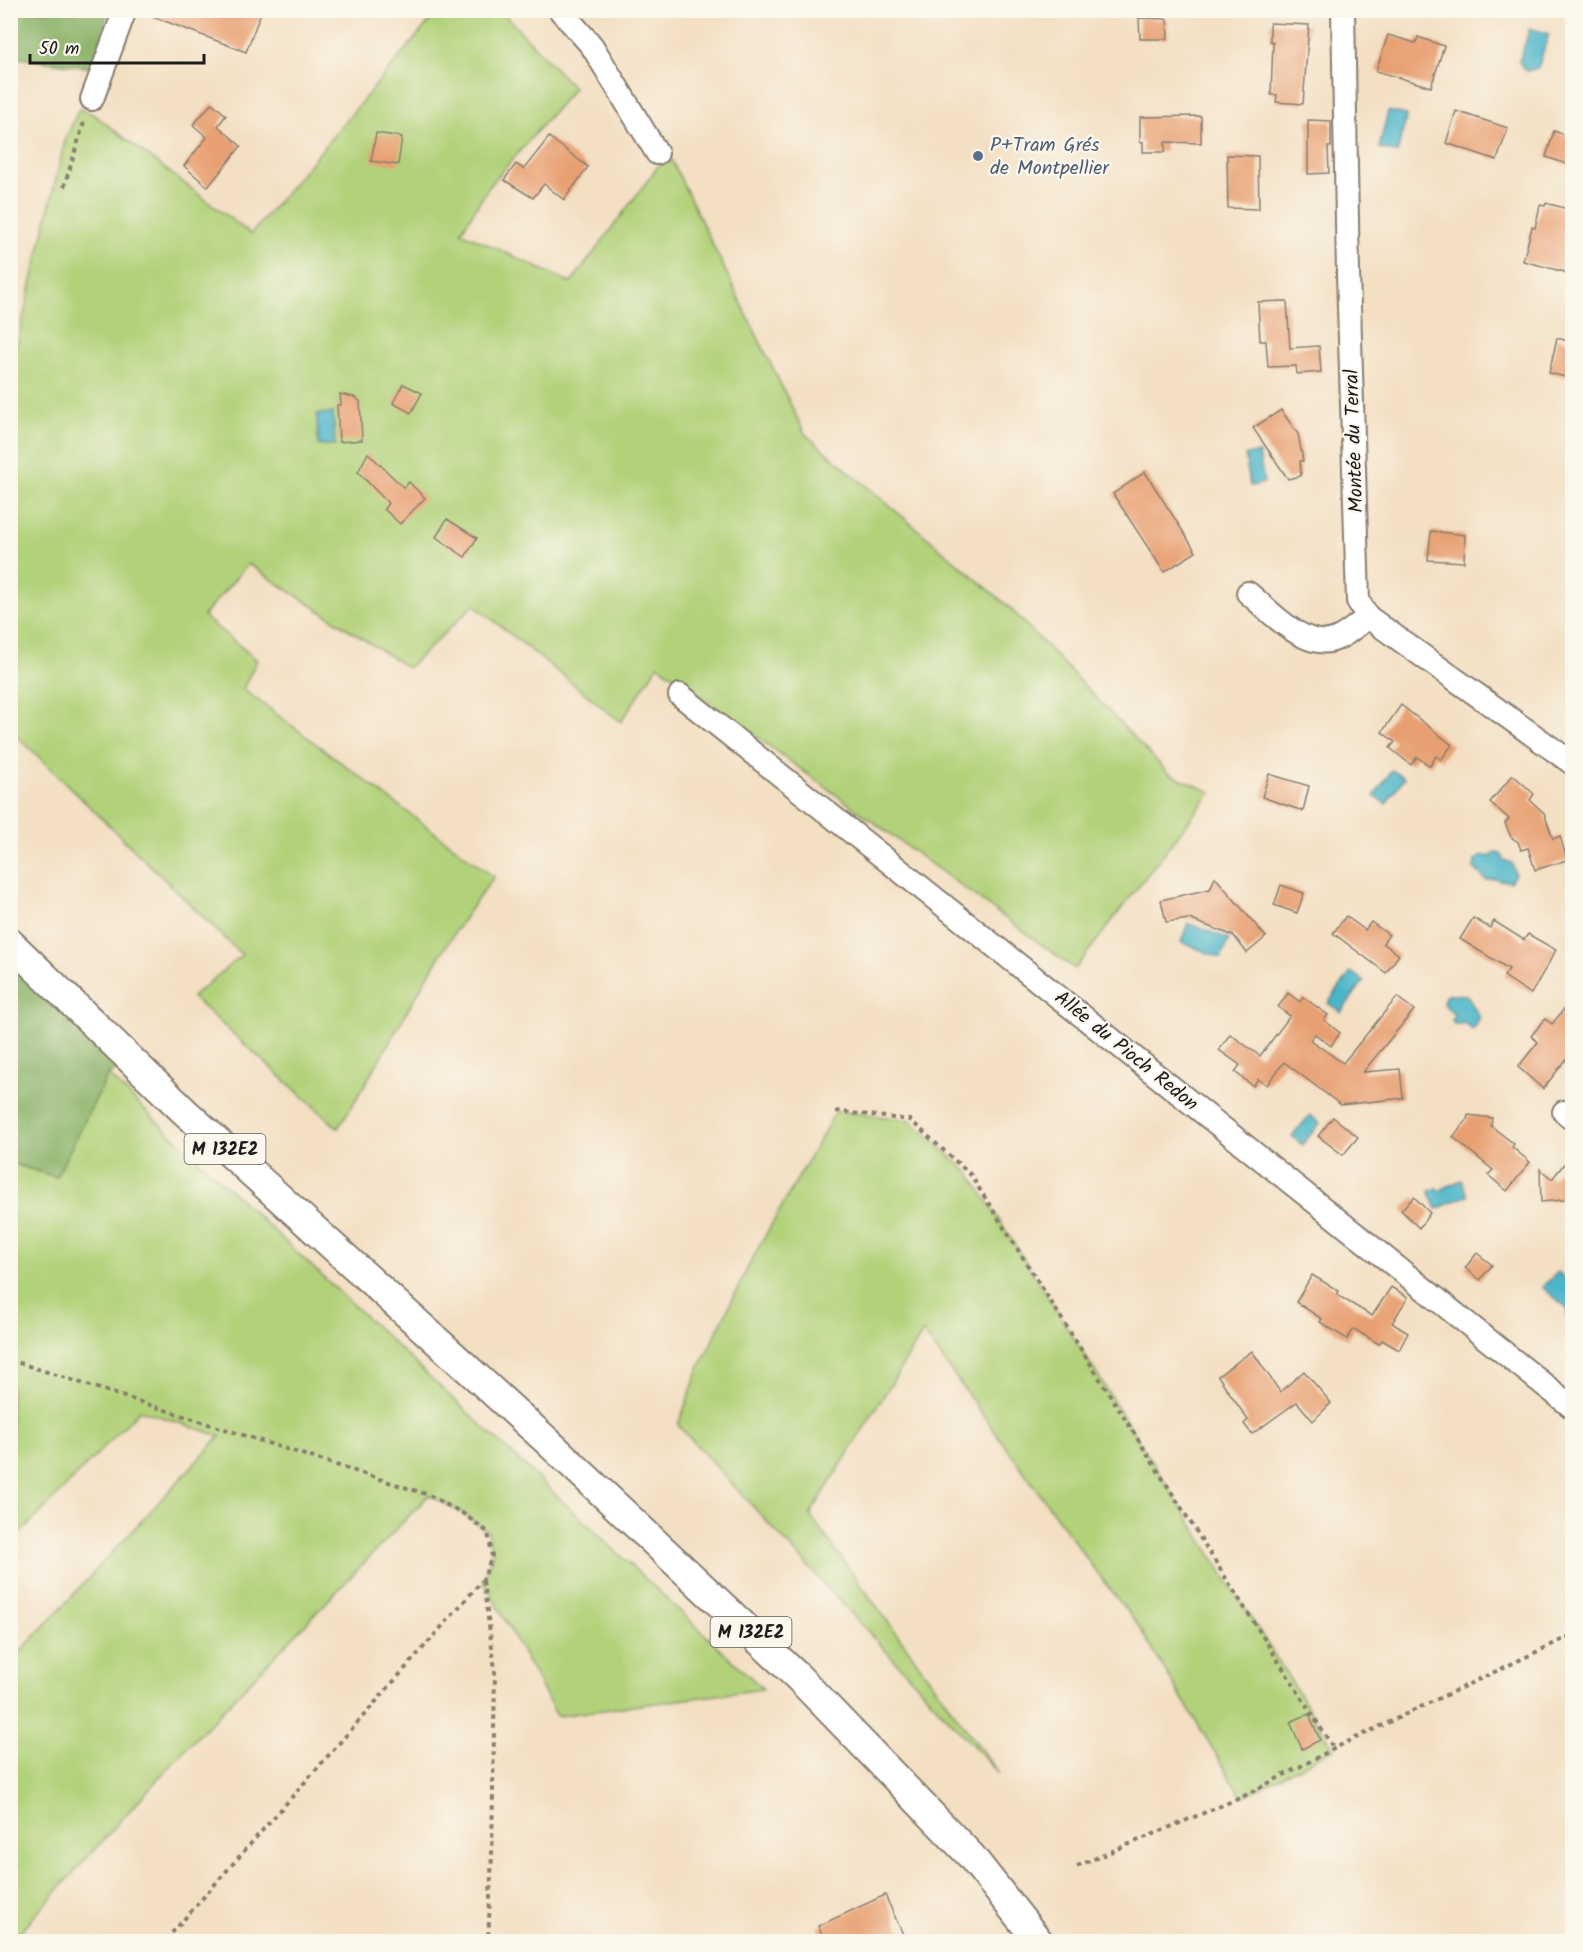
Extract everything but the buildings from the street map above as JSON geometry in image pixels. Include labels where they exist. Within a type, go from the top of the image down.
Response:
[{"type":"main road","name":"M 132E2","points":[[10,943],[184,1111],[546,1440],[799,1678],[971,1856],[1039,1941]]},
{"type":"street","points":[[92,99],[126,10]]},
{"type":"street","points":[[560,10],[592,46],[657,153]]},
{"type":"street","name":"Montée du Terral","points":[[1343,10],[1358,591],[1359,601],[1368,617]]},
{"type":"street","points":[[1248,592],[1287,626],[1313,641],[1336,640],[1368,617],[1572,763]]},
{"type":"street","name":"Allée du Pioch Redon","points":[[680,695],[1572,1407]]},
{"type":"path","points":[[64,187],[92,99]]},
{"type":"path","points":[[836,1111],[910,1120],[970,1174],[1334,1749]]},
{"type":"path","points":[[10,1360],[429,1495],[462,1513],[488,1532],[492,1556],[483,1580],[164,1941]]},
{"type":"path","points":[[483,1580],[495,1670],[488,1941]]},
{"type":"path","points":[[1077,1866],[1242,1797],[1334,1749],[1572,1635]]},
{"type":"green space","points":[[11,11],[108,11],[93,68],[11,57]]},
{"type":"green space","points":[[438,11],[501,11],[574,88],[488,188],[461,232],[571,283],[668,153],[805,434],[1008,606],[1168,773],[1211,792],[1075,969],[658,665],[621,722],[474,605],[408,668],[248,564],[203,616],[257,660],[243,689],[494,877],[451,938],[338,1128],[192,997],[242,955],[11,730],[11,370],[65,140],[79,109],[93,114],[251,234]]},
{"type":"green space","points":[[10,938],[134,1062],[108,1075],[56,1177],[11,1163]]},
{"type":"green space","points":[[108,1075],[763,1689],[557,1716],[483,1580],[492,1556],[488,1532],[462,1513],[429,1495],[177,1758],[11,1942],[10,1663],[220,1436],[140,1410],[11,1543],[11,1163],[56,1177]]},
{"type":"green space","points":[[836,1111],[910,1120],[970,1174],[1334,1749],[1242,1797],[1137,1624],[1095,1570],[923,1332],[810,1515],[999,1774],[678,1425],[700,1366],[752,1259]]},
{"type":"water","points":[[1530,28],[1549,34],[1538,68],[1527,71],[1519,62]]},
{"type":"water","points":[[1388,111],[1407,115],[1397,153],[1379,148]]},
{"type":"water","points":[[333,413],[335,445],[318,445],[317,414]]},
{"type":"water","points":[[1259,453],[1264,483],[1250,486],[1245,455]]},
{"type":"water","points":[[1392,770],[1404,778],[1386,804],[1374,796]]},
{"type":"water","points":[[1496,852],[1502,855],[1504,860],[1512,863],[1515,874],[1510,882],[1486,880],[1474,868],[1478,858],[1490,857]]},
{"type":"water","points":[[1188,923],[1229,939],[1221,958],[1181,942]]},
{"type":"water","points":[[1351,972],[1364,981],[1341,1012],[1328,1003]]},
{"type":"water","points":[[1467,995],[1480,1018],[1474,1029],[1465,1023],[1456,1025],[1453,1023],[1454,1015],[1443,1003],[1445,996]]},
{"type":"water","points":[[1310,1115],[1320,1123],[1302,1145],[1292,1136]]},
{"type":"water","points":[[1461,1180],[1468,1195],[1437,1209],[1429,1191],[1437,1188],[1438,1191]]},
{"type":"water","points":[[1558,1272],[1572,1284],[1572,1320],[1567,1320],[1567,1308],[1542,1287]]},
{"type":"place","name":"P+Tram Grés de Montpellier","points":[[978,156]]}]
